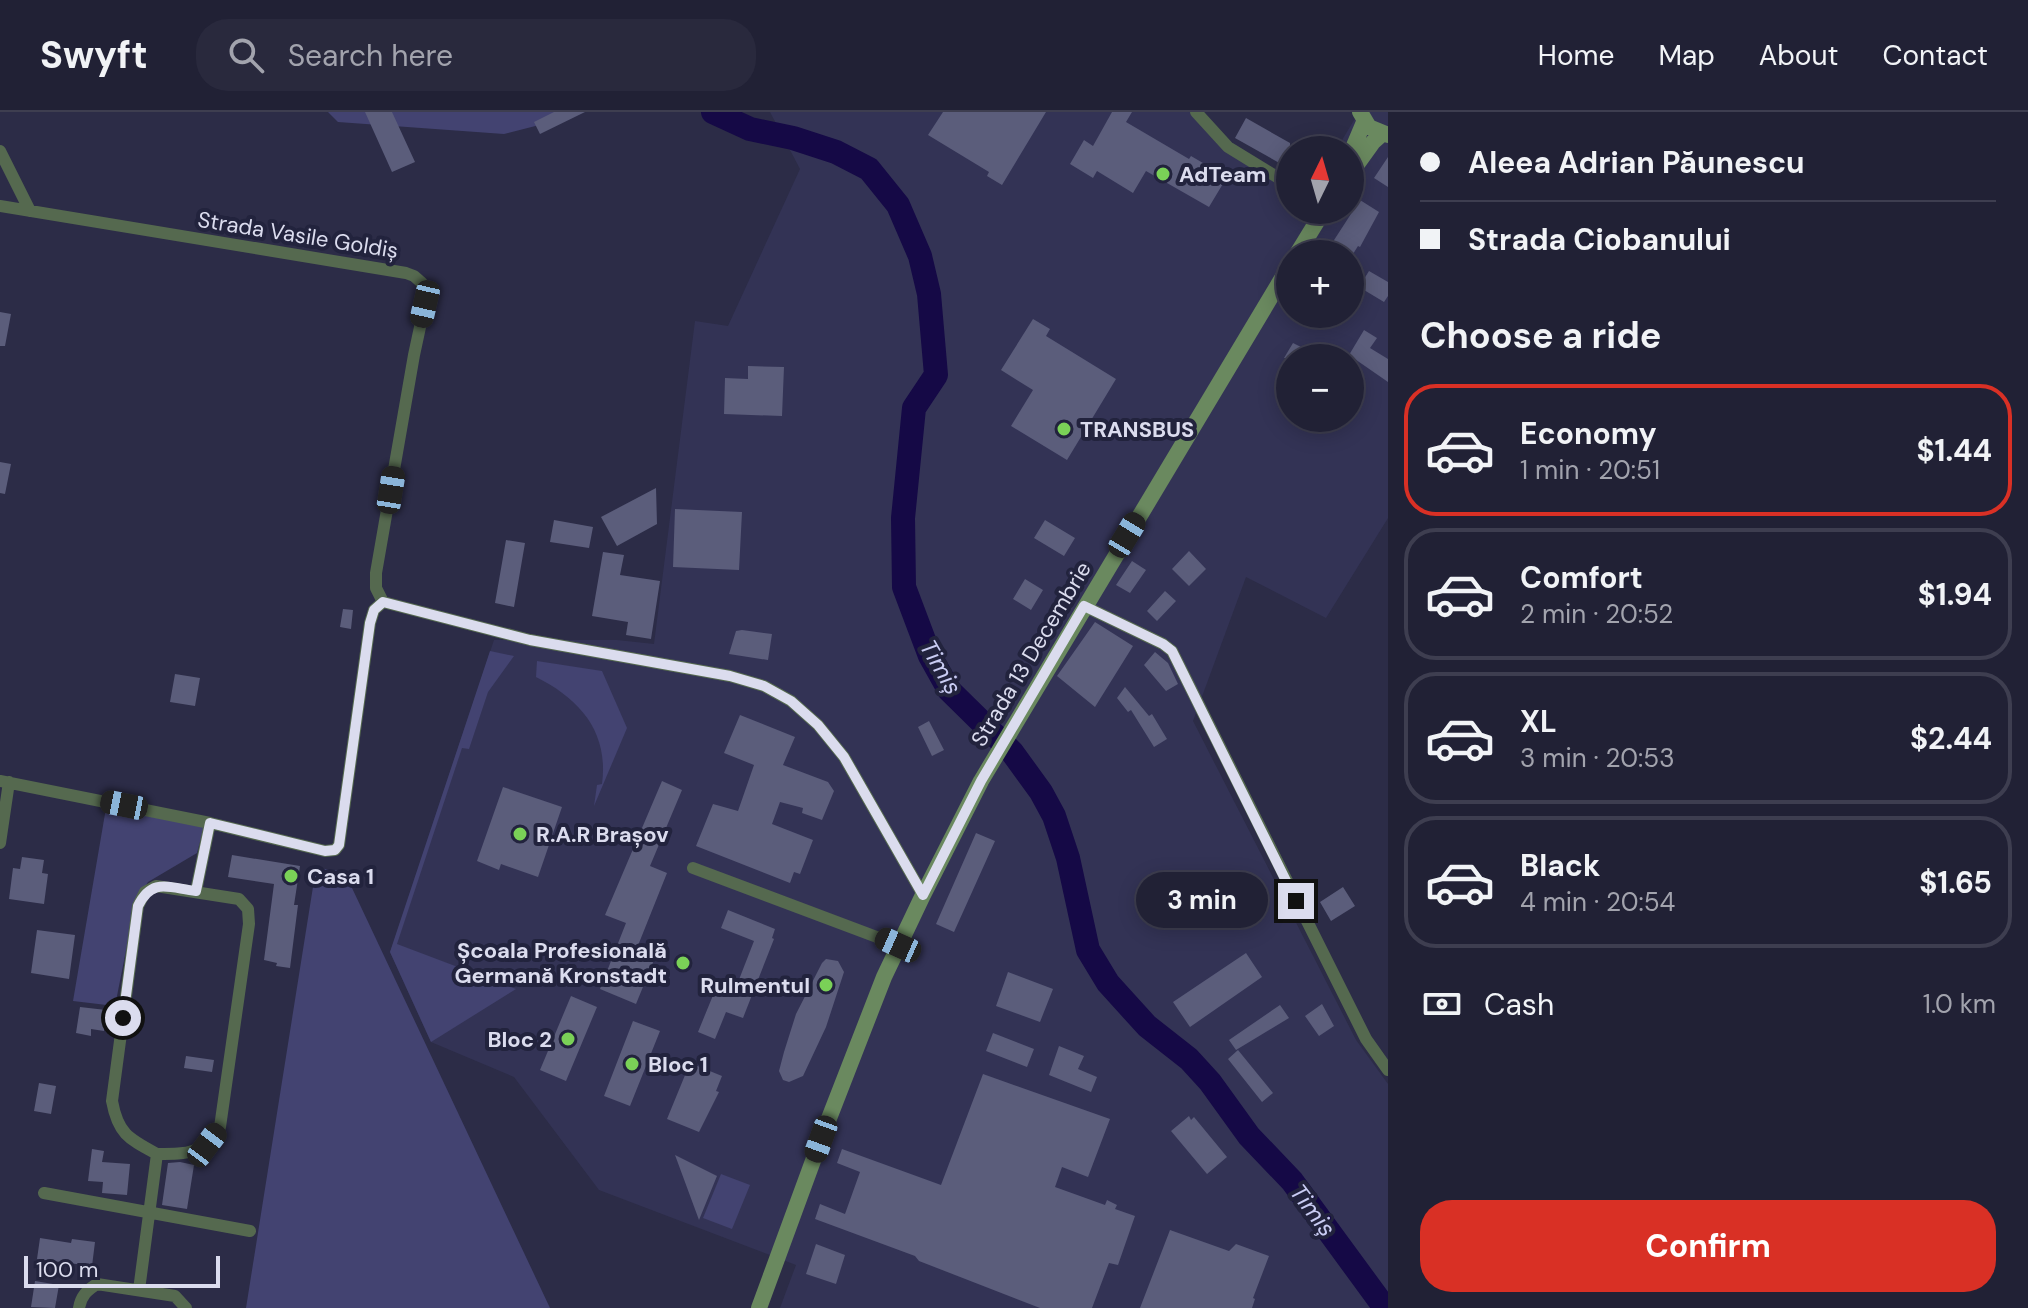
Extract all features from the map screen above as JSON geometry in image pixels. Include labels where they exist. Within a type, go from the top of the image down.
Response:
[{"type":"main road","points":[[1362,117],[1385,134],[1373,142],[1364,155]]},
{"type":"main road","name":"Strada 13 Decembrie","points":[[759,1308],[898,945],[923,895],[981,781],[1276,288]]},
{"type":"street","points":[[1196,112],[1228,147],[1276,176]]},
{"type":"street","points":[[0,151],[30,211]]},
{"type":"street","name":"Strada Vasile Goldiș","points":[[0,206],[406,273],[422,283],[425,304],[376,573],[376,588],[383,602]]},
{"type":"street","points":[[0,843],[5,782],[210,823],[325,851],[335,850],[339,845],[370,623],[374,610],[383,602],[530,640],[730,676],[764,686],[791,701],[818,725],[844,757],[923,895]]},
{"type":"street","points":[[1084,606],[1172,651],[1366,1039],[1388,1070]]},
{"type":"street","points":[[196,891],[210,823]]},
{"type":"street","points":[[693,868],[898,945]]},
{"type":"street","points":[[156,886],[239,899],[248,909],[249,924],[220,1127],[207,1145],[187,1154],[157,1154],[129,1139],[116,1122],[112,1101],[138,906],[145,892],[156,886]]},
{"type":"street","points":[[139,1290],[157,1154]]},
{"type":"street","points":[[44,1193],[250,1231]]},
{"type":"street","points":[[79,1308],[88,1290],[97,1284],[175,1296],[186,1308]]},
{"type":"shaded area","points":[[328,112],[563,112],[555,121],[504,134],[338,122]]},
{"type":"shaded area","points":[[770,112],[1201,112],[1234,145],[1276,170],[1276,224],[1364,224],[1364,136],[1344,136],[1359,112],[1388,112],[1388,518],[1326,618],[1246,577],[1193,721],[1356,1040],[1388,1084],[1388,1308],[780,1308],[796,1265],[599,1190],[514,1077],[431,1042],[390,952],[494,640],[617,640],[654,644],[695,321],[728,326],[800,169]]},
{"type":"shaded area","points":[[490,651],[514,656],[488,692],[469,749],[462,748],[397,944],[516,989],[431,1042],[390,952]]},
{"type":"shaded area","points":[[537,661],[602,671],[627,728],[594,806],[597,785],[602,784],[603,765],[596,733],[578,707],[536,677]]},
{"type":"shaded area","points":[[106,808],[204,827],[197,853],[148,882],[136,900],[115,1006],[73,1001]]},
{"type":"shaded area","points":[[316,868],[344,871],[550,1308],[246,1308]]},
{"type":"shaded area","points":[[721,1174],[750,1185],[732,1229],[703,1218]]},
{"type":"building","points":[[365,112],[392,112],[415,162],[392,172]]},
{"type":"building","points":[[554,112],[585,112],[540,134],[534,122]]},
{"type":"building","points":[[943,112],[1046,112],[1002,185],[987,176],[989,172],[928,135]]},
{"type":"building","points":[[1112,112],[1132,112],[1126,122],[1227,177],[1209,207],[1146,171],[1133,193],[1097,171],[1093,178],[1070,164],[1084,140],[1093,146]]},
{"type":"building","points":[[1246,118],[1278,136],[1276,161],[1235,138]]},
{"type":"building","points":[[1388,157],[1388,187],[1374,178]]},
{"type":"building","points":[[1364,203],[1379,212],[1364,240],[1334,240],[1344,224],[1364,224]]},
{"type":"building","points":[[1369,271],[1388,282],[1388,296],[1384,302],[1364,290],[1364,279]]},
{"type":"building","points":[[0,312],[11,314],[5,346],[0,346]]},
{"type":"building","points":[[1033,319],[1050,329],[1046,336],[1116,379],[1067,460],[1011,426],[1033,390],[1001,370]]},
{"type":"building","points":[[1364,330],[1377,338],[1370,348],[1388,359],[1388,382],[1364,365],[1364,344],[1356,344]]},
{"type":"building","points":[[748,366],[784,367],[782,416],[724,414],[725,378],[748,379]]},
{"type":"building","points":[[0,462],[11,464],[5,494],[0,493]]},
{"type":"building","points":[[656,488],[657,524],[617,546],[601,517]]},
{"type":"building","points":[[675,509],[742,512],[739,570],[673,567]]},
{"type":"building","points":[[554,520],[593,527],[589,548],[550,542]]},
{"type":"building","points":[[1045,520],[1075,538],[1064,556],[1034,538]]},
{"type":"building","points":[[506,540],[525,543],[514,607],[495,603]]},
{"type":"building","points":[[1189,551],[1206,569],[1189,586],[1172,569]]},
{"type":"building","points":[[603,552],[624,555],[620,575],[660,581],[651,639],[626,635],[628,622],[592,616]]},
{"type":"building","points":[[1132,561],[1146,570],[1130,593],[1116,585]]},
{"type":"building","points":[[1025,579],[1043,590],[1031,610],[1013,599]]},
{"type":"building","points":[[1165,591],[1176,601],[1157,621],[1147,611]]},
{"type":"building","points":[[343,609],[353,610],[351,629],[340,627]]},
{"type":"building","points":[[1095,622],[1133,646],[1095,707],[1057,676]]},
{"type":"building","points":[[736,631],[772,634],[768,660],[729,654]]},
{"type":"building","points":[[1155,652],[1168,663],[1178,684],[1166,691],[1144,665]]},
{"type":"building","points":[[175,674],[200,678],[195,706],[170,702]]},
{"type":"building","points":[[1125,687],[1149,716],[1152,714],[1167,739],[1154,747],[1131,710],[1128,712],[1117,698]]},
{"type":"building","points":[[740,715],[795,737],[783,765],[828,782],[834,791],[822,820],[802,813],[803,808],[780,802],[772,824],[813,840],[800,874],[794,872],[790,883],[696,846],[713,804],[738,811],[754,765],[724,753]]},
{"type":"building","points":[[929,721],[944,750],[932,756],[918,727]]},
{"type":"building","points":[[662,781],[682,790],[650,866],[667,873],[637,948],[656,955],[636,1004],[600,989],[626,923],[605,915]]},
{"type":"building","name":"R.A.R Brașov","points":[[503,787],[562,807],[538,877],[501,864],[499,870],[477,861]]},
{"type":"building","points":[[976,833],[995,841],[954,932],[936,924]]},
{"type":"building","points":[[232,855],[300,866],[290,968],[264,960],[274,884],[228,877]]},
{"type":"building","points":[[22,857],[44,860],[42,873],[48,874],[44,904],[9,899],[13,868],[20,869]]},
{"type":"building","points":[[1343,887],[1355,906],[1331,921],[1320,902]]},
{"type":"building","name":"Școala Profesională Germană Kronstadt","points":[[728,910],[775,929],[774,939],[743,1018],[726,1012],[715,1039],[698,1032],[716,988],[733,995],[754,941],[721,928]]},
{"type":"building","points":[[37,930],[75,935],[69,979],[31,973]]},
{"type":"building","points":[[1246,953],[1262,977],[1190,1027],[1173,1002]]},
{"type":"building","points":[[826,959],[838,961],[844,972],[826,1027],[803,1076],[789,1082],[783,1080],[779,1071],[784,1052],[796,1014]]},
{"type":"building","points":[[1008,972],[1053,989],[1040,1022],[996,1006]]},
{"type":"building","name":"Bloc 2","points":[[571,996],[597,1007],[566,1081],[540,1070]]},
{"type":"building","points":[[1322,1004],[1334,1026],[1319,1036],[1305,1016]]},
{"type":"building","points":[[1280,1005],[1289,1018],[1236,1050],[1229,1040]]},
{"type":"building","points":[[80,1007],[106,1010],[104,1031],[91,1029],[91,1036],[76,1033]]},
{"type":"building","name":"Bloc 1","points":[[633,1021],[660,1031],[630,1106],[604,1096]]},
{"type":"building","points":[[993,1033],[1034,1049],[1027,1067],[986,1051]]},
{"type":"building","points":[[1059,1046],[1084,1056],[1078,1069],[1097,1077],[1091,1092],[1049,1075]]},
{"type":"building","points":[[1238,1050],[1273,1093],[1262,1102],[1228,1059]]},
{"type":"building","points":[[186,1056],[214,1060],[212,1072],[184,1068]]},
{"type":"building","points":[[690,1063],[722,1076],[716,1091],[719,1092],[699,1132],[667,1119]]},
{"type":"building","points":[[983,1074],[1110,1119],[1088,1177],[1062,1167],[1055,1187],[1105,1205],[1107,1200],[1117,1205],[1115,1209],[1135,1216],[1118,1265],[1109,1263],[1092,1308],[1040,1308],[815,1219],[820,1204],[845,1214],[860,1172],[837,1163],[842,1149],[941,1185]]},
{"type":"building","points":[[39,1083],[56,1086],[51,1114],[34,1111]]},
{"type":"building","points":[[1189,1116],[1191,1120],[1194,1117],[1227,1157],[1207,1174],[1171,1131]]},
{"type":"building","points":[[92,1149],[104,1151],[102,1162],[130,1164],[127,1195],[102,1193],[103,1182],[88,1181]]},
{"type":"building","points":[[675,1155],[717,1176],[699,1220]]},
{"type":"building","points":[[168,1163],[194,1165],[187,1209],[162,1205]]},
{"type":"building","points":[[1170,1230],[1229,1251],[1236,1244],[1269,1256],[1252,1308],[1140,1308]]},
{"type":"building","points":[[40,1238],[71,1243],[72,1239],[95,1242],[92,1266],[37,1259]]},
{"type":"building","points":[[816,1244],[845,1255],[836,1284],[806,1274]]},
{"type":"building","points":[[35,1281],[59,1285],[55,1308],[31,1307]]},
{"type":"waterway","name":"Timiș","points":[[713,112],[750,129],[793,138],[836,152],[869,169],[898,205],[920,256],[929,294],[936,375],[914,408],[903,518],[904,587],[930,656],[949,690],[1012,752],[1041,792],[1054,816],[1068,858],[1088,950],[1108,983],[1147,1026],[1189,1059],[1210,1082],[1249,1136],[1292,1181],[1385,1308]]},
{"type":"place","name":"AdTeam","points":[[1163,174]]},
{"type":"place","name":"TRANSBUS","points":[[1064,429]]},
{"type":"place","name":"R.A.R Brașov","points":[[520,834]]},
{"type":"place","name":"Casa 1","points":[[291,876]]},
{"type":"place","name":"Școala Profesională Germană Kronstadt","points":[[683,963]]},
{"type":"place","name":"Rulmentul","points":[[826,985]]},
{"type":"place","name":"Bloc 2","points":[[568,1039]]},
{"type":"place","name":"Bloc 1","points":[[632,1064]]},
{"type":"route","points":[[123,1018],[138,906],[145,892],[156,886],[196,891],[210,823],[325,851],[335,850],[339,845],[370,623],[374,610],[383,602],[530,640],[730,676],[764,686],[791,701],[818,725],[844,757],[923,895],[981,781],[1084,606],[1172,651],[1296,901]]}]
